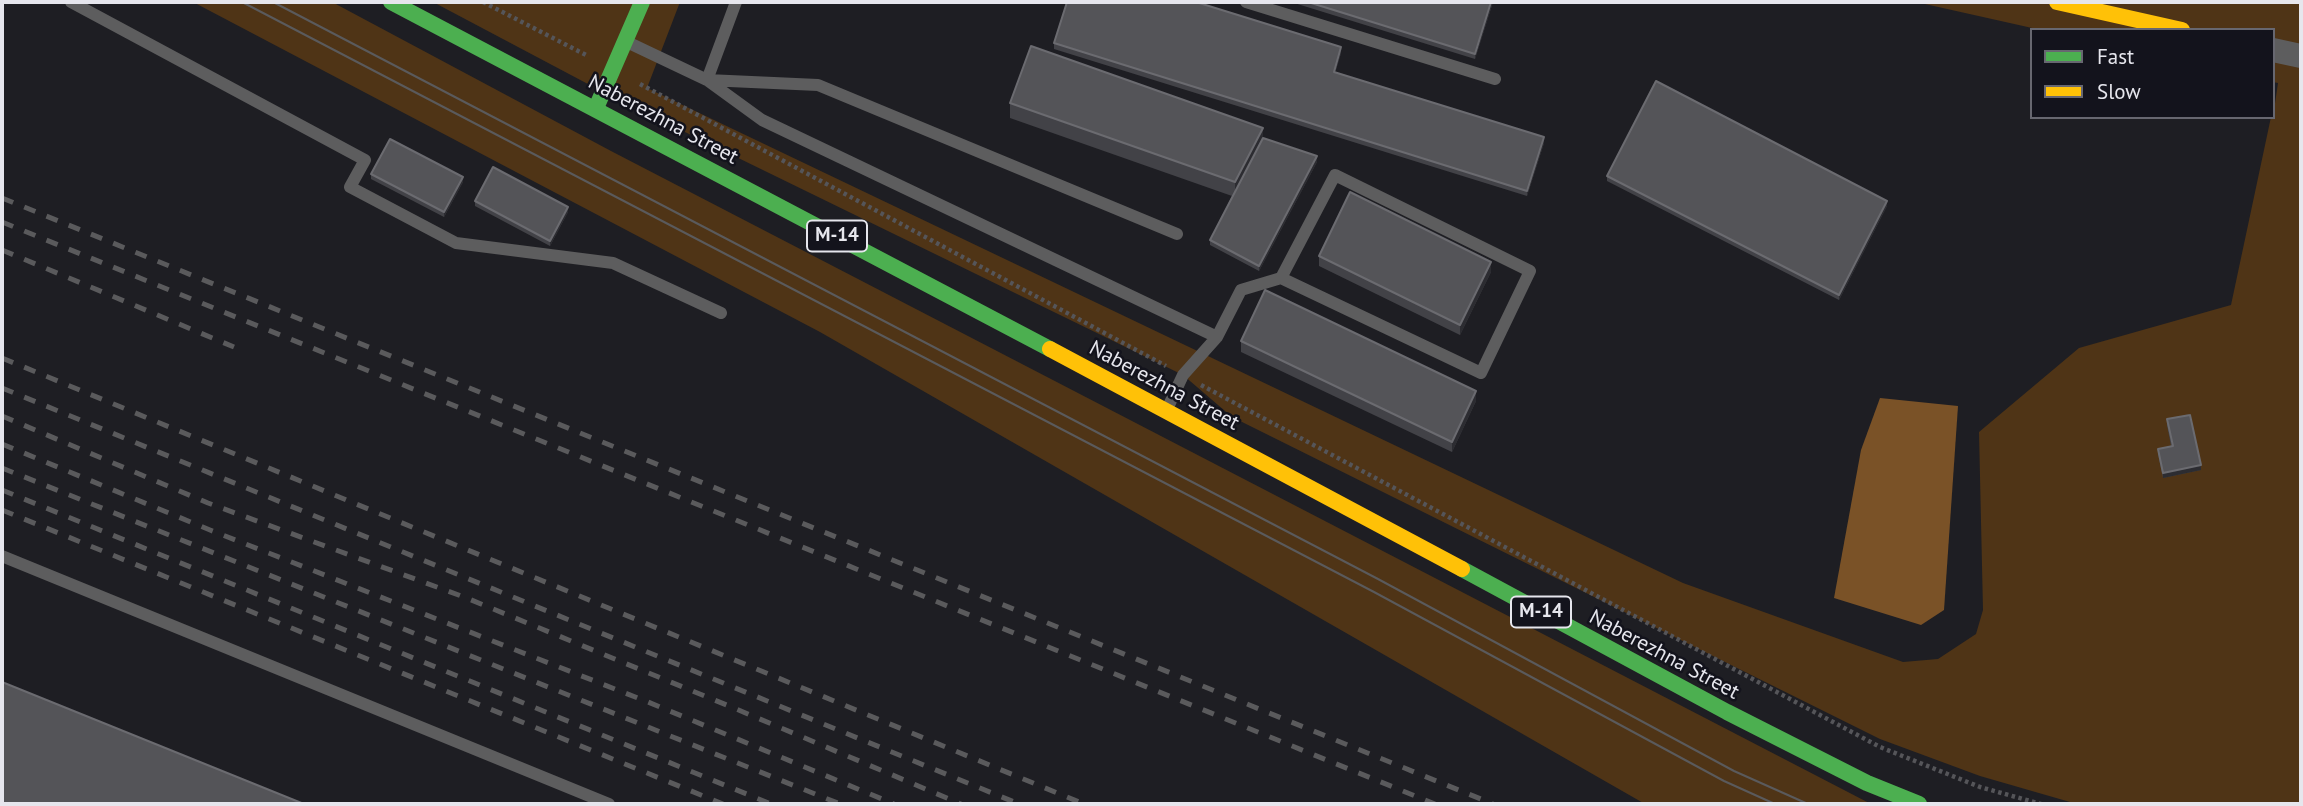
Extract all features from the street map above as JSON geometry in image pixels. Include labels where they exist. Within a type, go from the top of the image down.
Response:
[{"type":"main road","name":"Naberezhna Street","points":[[391,2],[1167,411],[1727,712],[1867,783],[1919,804]]},
{"type":"main road","points":[[596,108],[642,2]]},
{"type":"main road","points":[[2057,2],[2173,28]]},
{"type":"street","points":[[2275,50],[2301,56]]},
{"type":"lane","points":[[71,2],[365,160],[350,187],[456,243],[613,263],[721,313]]},
{"type":"lane","points":[[707,80],[736,2]]},
{"type":"lane","points":[[1252,3],[1494,79]]},
{"type":"lane","points":[[624,41],[707,80],[762,120],[1217,337]]},
{"type":"lane","points":[[707,80],[818,85],[1177,234]]},
{"type":"lane","points":[[1167,411],[1183,375],[1217,337],[1241,290],[1281,278],[1481,373],[1531,271],[1335,175],[1281,278]]},
{"type":"lane","points":[[2,556],[609,804]]},
{"type":"path","points":[[483,2],[1880,747],[1980,787],[2041,804]]},
{"type":"shaded area","points":[[193,2],[332,2],[611,151],[1871,804],[1645,804],[820,332]]},
{"type":"shaded area","points":[[433,2],[680,2],[647,88],[1683,583],[1903,662],[1938,659],[1976,634],[1983,610],[1979,432],[2079,348],[2231,305],[2271,119],[2275,119],[2278,83],[2275,82],[2275,28],[2032,28],[1916,2],[2301,2],[2301,804],[2077,804],[1980,776],[1880,739],[1232,417],[1183,375],[603,92]]},
{"type":"shaded area","points":[[1880,398],[1958,406],[1944,610],[1921,625],[1834,598],[1861,450]]},
{"type":"building","points":[[1067,2],[1196,2],[1341,47],[1334,72],[1544,137],[1527,191],[1054,43]]},
{"type":"building","points":[[1308,2],[1491,2],[1475,54]]},
{"type":"building","points":[[1031,46],[1263,128],[1235,182],[1010,103]]},
{"type":"building","points":[[1656,81],[1887,201],[1839,295],[1607,176]]},
{"type":"building","points":[[1263,138],[1317,156],[1259,266],[1210,240]]},
{"type":"building","points":[[390,139],[463,177],[444,212],[371,174]]},
{"type":"building","points":[[493,167],[568,207],[550,241],[475,201]]},
{"type":"building","points":[[1350,192],[1491,262],[1460,325],[1319,256]]},
{"type":"building","points":[[1265,290],[1476,391],[1452,442],[1241,341]]},
{"type":"building","points":[[2190,415],[2201,465],[2163,473],[2158,449],[2173,446],[2167,419]]},
{"type":"building","points":[[2,682],[304,804],[2,804]]},
{"type":"tram line","points":[[242,2],[1374,592],[1724,781],[1775,804]]},
{"type":"tram line","points":[[273,2],[1378,579],[1734,771],[1808,804]]},
{"type":"railway","points":[[2,198],[1493,804]]},
{"type":"railway","points":[[2,222],[1435,804]]},
{"type":"railway","points":[[2,250],[234,347]]},
{"type":"railway","points":[[2,358],[1084,804]]},
{"type":"railway","points":[[2,388],[1019,804]]},
{"type":"railway","points":[[2,416],[208,503],[464,597],[961,804]]},
{"type":"railway","points":[[2,444],[210,530],[648,702],[894,804]]},
{"type":"railway","points":[[2,468],[840,804]]},
{"type":"railway","points":[[2,490],[771,804]]},
{"type":"railway","points":[[2,510],[723,804]]},
{"type":"traffic: fast","points":[[391,2],[1050,349]]},
{"type":"traffic: fast","points":[[596,108],[642,2]]},
{"type":"traffic: fast","points":[[1462,569],[1727,712],[1867,783],[1919,804]]},
{"type":"traffic: slow","points":[[2057,2],[2173,28]]},
{"type":"traffic: slow","points":[[1050,349],[1462,569]]}]
